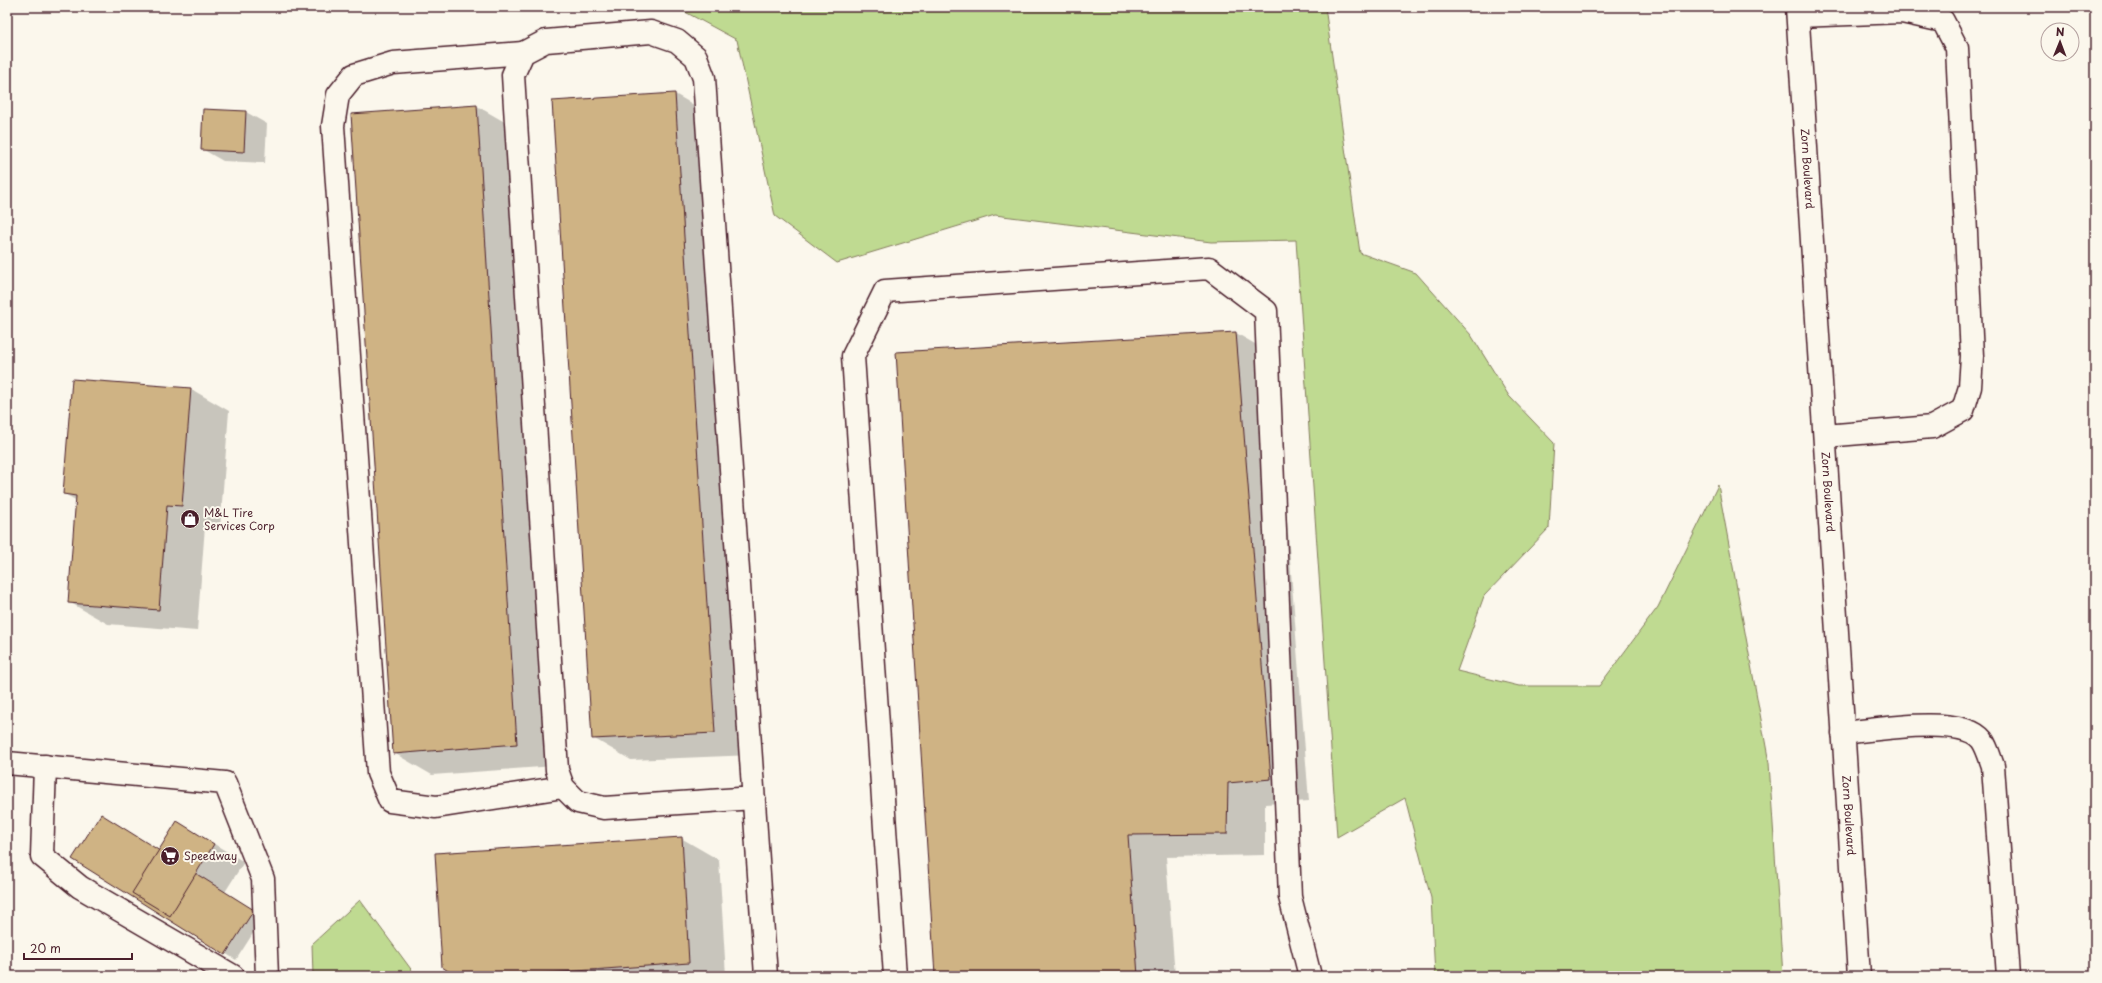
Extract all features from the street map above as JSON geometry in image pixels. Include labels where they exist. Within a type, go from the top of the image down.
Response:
[{"type":"street","name":"Zorn Boulevard","points":[[1798,11],[1859,976]]},
{"type":"street","points":[[1798,11],[1902,12],[1943,21],[1956,48],[1972,356],[1970,387],[1963,410],[1932,427],[1825,436]]},
{"type":"street","points":[[563,787],[436,807],[390,801],[378,773],[333,126],[338,95],[354,74],[393,63],[523,54],[546,41],[651,32],[677,41],[696,57],[704,78],[766,976]]},
{"type":"street","points":[[523,54],[513,76],[557,770],[563,787],[578,802],[604,808],[754,798]]},
{"type":"street","points":[[895,976],[853,356],[885,291],[1209,268],[1266,311],[1290,896],[1310,976]]},
{"type":"street","points":[[1843,733],[1936,724],[1964,729],[1982,739],[1993,766],[2008,976]]},
{"type":"street","points":[[7,763],[225,782],[263,879],[267,976]]},
{"type":"street","points":[[45,766],[42,856],[80,887],[233,976]]},
{"type":"green space","points":[[676,7],[1325,7],[1360,253],[1416,273],[1471,335],[1509,396],[1554,443],[1549,528],[1484,596],[1457,671],[1519,686],[1599,686],[1658,607],[1718,485],[1769,763],[1783,976],[1435,976],[1431,898],[1405,798],[1337,837],[1296,240],[1211,242],[995,215],[837,263],[775,216],[737,40]]},
{"type":"green space","points":[[360,900],[416,976],[313,976],[312,944]]},
{"type":"building","points":[[675,93],[715,733],[592,739],[552,101]]},
{"type":"building","points":[[477,105],[517,744],[393,754],[351,114]]},
{"type":"building","points":[[203,109],[246,111],[244,152],[201,150]]},
{"type":"building","points":[[1236,332],[1271,779],[1228,783],[1227,834],[1128,835],[1138,976],[935,976],[896,352]]},
{"type":"building","points":[[72,379],[191,388],[182,506],[167,505],[159,610],[68,603],[76,496],[63,494]]},
{"type":"building","points":[[101,814],[254,910],[225,955],[72,859]]},
{"type":"building","points":[[177,821],[214,844],[170,916],[132,893]]},
{"type":"building","points":[[682,837],[689,963],[506,976],[456,976],[442,967],[435,853]]},
{"type":"place","name":"M&L Tire Services Corp","points":[[190,519]]},
{"type":"place","name":"Speedway","points":[[170,856]]}]
